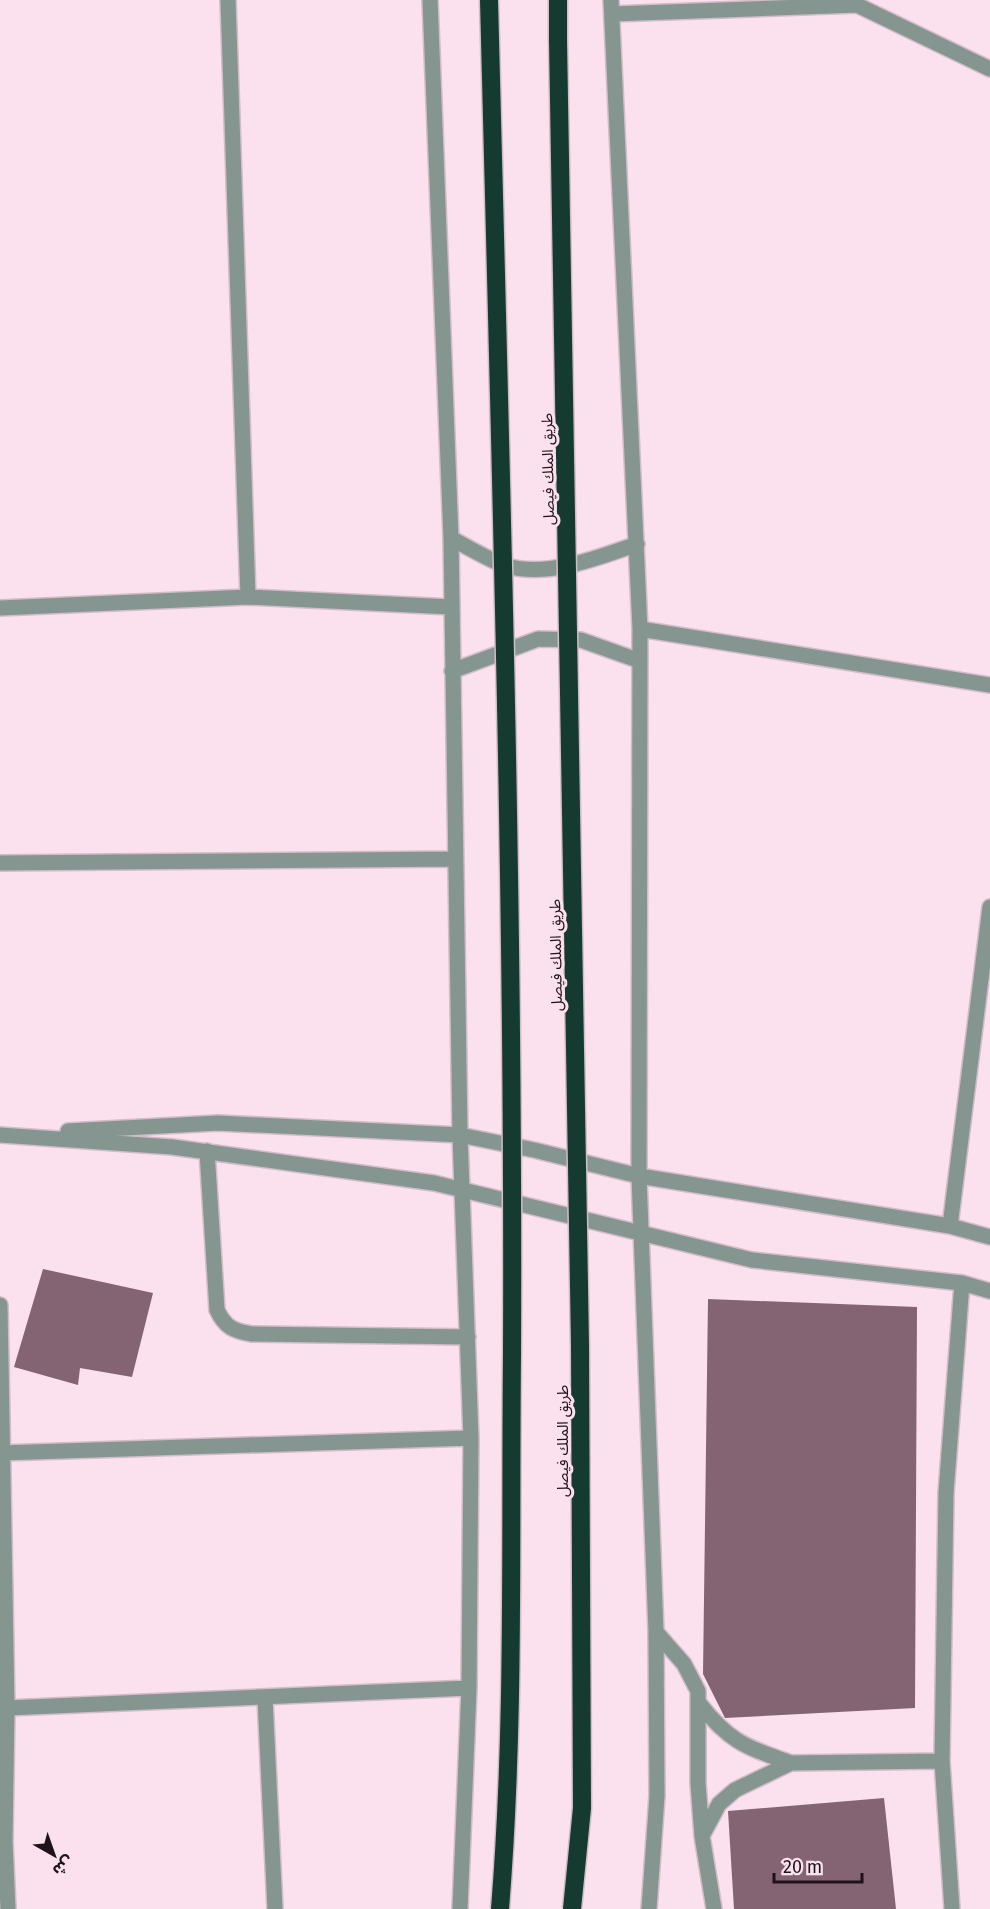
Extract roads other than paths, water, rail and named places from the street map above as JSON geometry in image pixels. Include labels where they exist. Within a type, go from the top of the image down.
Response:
[{"type":"highway","points":[[489,0],[509,797],[513,1175],[509,1801],[500,1909]]},
{"type":"highway","name":"طريق الملك فيصل","points":[[558,0],[580,1345],[582,1808],[572,1909]]},
{"type":"street","points":[[228,0],[248,597]]},
{"type":"street","points":[[430,0],[451,538],[454,859],[460,1135],[464,1190],[471,1438],[468,1688],[460,1909]]},
{"type":"street","points":[[649,1909],[657,1796],[656,1632],[643,1233],[639,1176],[640,629],[638,544],[612,7],[858,3],[990,69]]},
{"type":"street","points":[[451,538],[503,565],[543,569],[580,563],[638,544]]},
{"type":"street","points":[[0,608],[248,597],[451,607]]},
{"type":"street","points":[[640,629],[990,685]]},
{"type":"street","points":[[452,671],[538,639],[581,640],[640,662]]},
{"type":"street","points":[[0,863],[454,859]]},
{"type":"street","points":[[950,1226],[990,907]]},
{"type":"street","points":[[0,1135],[218,1123],[460,1135],[534,1150],[639,1176],[950,1226],[990,1237]]},
{"type":"street","points":[[0,1135],[172,1146],[434,1183],[752,1260],[962,1283],[990,1291]]},
{"type":"street","points":[[207,1151],[217,1310],[223,1323],[235,1331],[252,1334],[468,1337]]},
{"type":"street","points":[[951,1909],[942,1761],[946,1492],[962,1283]]},
{"type":"street","points":[[0,1305],[7,1708],[2,1841],[8,1909]]},
{"type":"street","points":[[1,1453],[471,1438]]},
{"type":"street","points":[[656,1632],[684,1664],[699,1691],[698,1783],[702,1836],[714,1909]]},
{"type":"street","points":[[7,1708],[468,1688]]},
{"type":"street","points":[[265,1698],[275,1909]]},
{"type":"street","points":[[699,1703],[718,1728],[732,1738],[791,1763],[942,1761]]},
{"type":"street","points":[[702,1836],[719,1804],[735,1790],[791,1763]]}]
